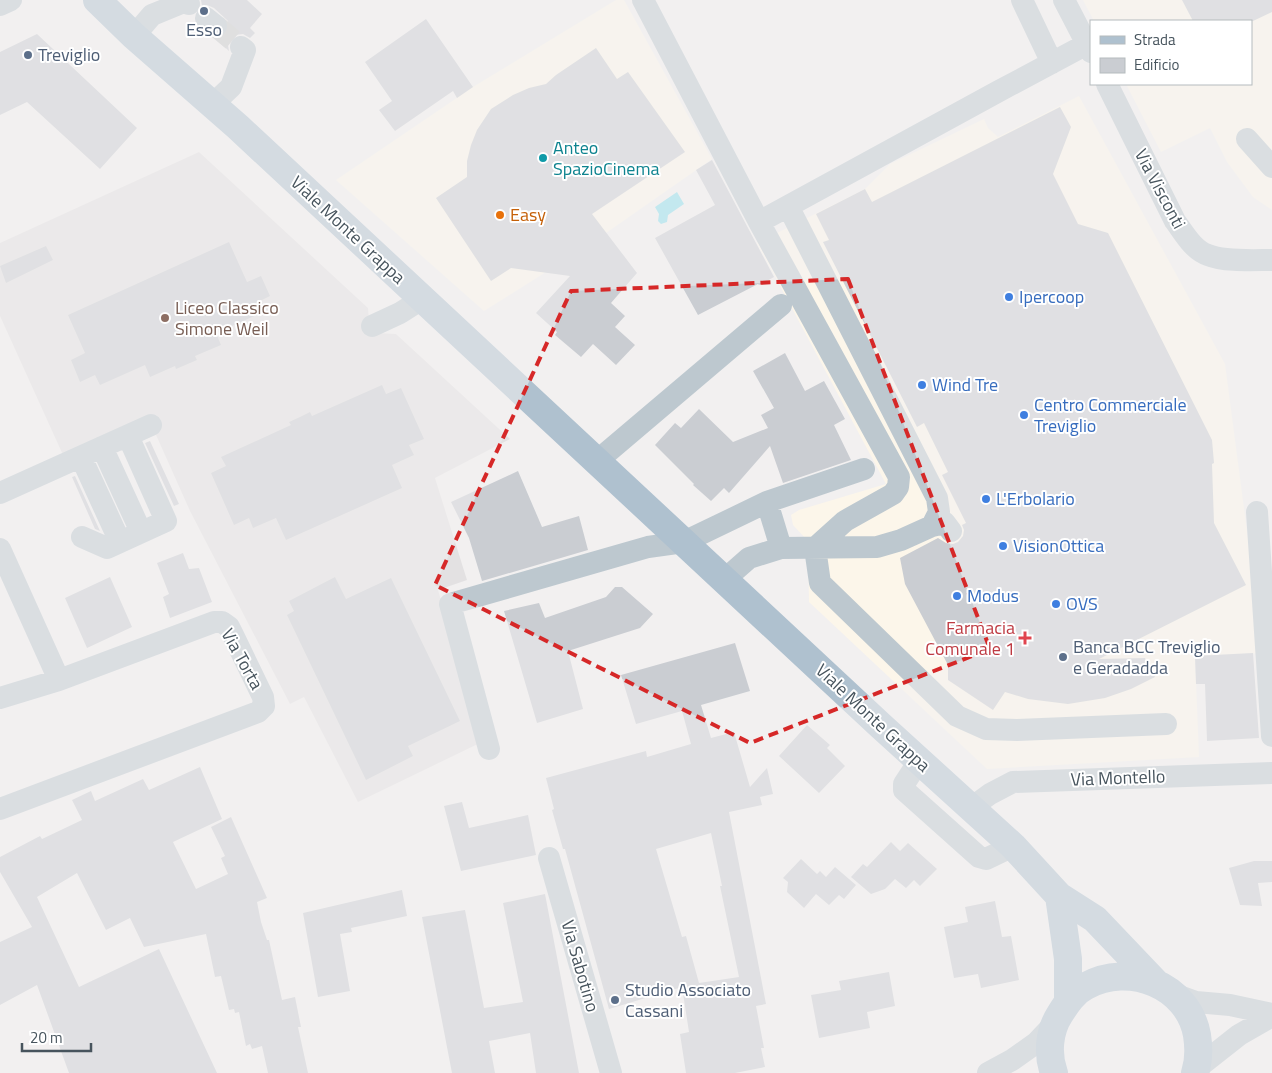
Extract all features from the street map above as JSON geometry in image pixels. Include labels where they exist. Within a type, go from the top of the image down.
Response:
[{"type":"main road","name":"Viale Monte Grappa","points":[[97,0],[134,36],[213,104],[919,761],[1013,846],[1059,896],[1095,919],[1186,1008],[1195,1025],[1199,1048],[1196,1071]]},
{"type":"main road","points":[[1054,1073],[1051,1065],[1050,1042],[1061,1012],[1068,959],[1059,896]]},
{"type":"main road","points":[[1061,1012],[1085,986],[1108,977],[1128,975],[1164,988]]},
{"type":"street","points":[[0,5],[11,0]]},
{"type":"street","points":[[642,0],[759,222],[899,477],[898,487],[893,494],[845,521],[815,548]]},
{"type":"street","points":[[1022,0],[1052,63]]},
{"type":"street","points":[[759,222],[1052,63],[1089,48],[1064,0]]},
{"type":"street","points":[[134,36],[152,15],[186,2],[204,16]]},
{"type":"street","points":[[213,104],[231,87],[245,50],[242,47]]},
{"type":"street","name":"Via Visconti","points":[[1107,85],[1175,221],[1189,241],[1207,255],[1237,260],[1272,260]]},
{"type":"street","points":[[1247,139],[1272,166]]},
{"type":"street","points":[[724,580],[749,558],[781,548],[877,547],[942,528],[937,498],[788,206]]},
{"type":"street","points":[[372,326],[400,314],[422,299]]},
{"type":"street","points":[[597,461],[781,305]]},
{"type":"street","points":[[0,493],[151,425]]},
{"type":"street","points":[[82,537],[107,548],[166,522],[128,436]]},
{"type":"street","points":[[102,447],[141,532]]},
{"type":"street","points":[[81,457],[120,542]]},
{"type":"street","points":[[489,749],[450,604],[648,548],[684,542],[767,502],[864,469]]},
{"type":"street","points":[[767,502],[781,548]]},
{"type":"street","points":[[1257,512],[1272,736]]},
{"type":"street","points":[[815,548],[820,583],[957,716],[986,729],[1016,730],[1166,724]]},
{"type":"street","points":[[0,549],[60,680]]},
{"type":"street","name":"Via Torta","points":[[0,698],[60,680],[214,622],[222,622],[229,627],[263,697],[264,706],[258,712],[0,809]]},
{"type":"street","points":[[919,761],[904,784],[904,790],[980,857],[986,859],[1013,846]]},
{"type":"street","name":"Via Montello","points":[[971,808],[990,794],[1013,782],[1272,773]]},
{"type":"street","name":"Via Sabotino","points":[[550,858],[611,1073]]},
{"type":"street","points":[[1164,988],[1196,1002],[1230,1006],[1272,1015]]},
{"type":"street","points":[[988,1073],[1012,1060],[1036,1043],[1061,1012]]},
{"type":"street","points":[[1196,1071],[1239,1035],[1272,1015]]},
{"type":"highlighted area","points":[[848,279],[990,649],[750,743],[435,585],[571,291]]},
{"type":"shaded area","points":[[616,0],[624,0],[712,159],[606,233],[484,311],[336,180],[473,87]]},
{"type":"shaded area","points":[[1083,0],[1272,0],[1272,210],[1253,197],[1227,162],[1210,128],[1161,152],[1127,85],[1252,85],[1252,20],[1093,20]]},
{"type":"shaded area","points":[[1079,96],[1225,364],[1263,653],[1195,656],[1199,757],[987,769],[809,602],[808,541],[793,525],[791,515],[799,510],[886,484],[757,243],[865,189],[890,164],[984,119],[988,128],[998,137]]},
{"type":"shaded area","points":[[199,152],[368,308],[369,320],[378,333],[396,334],[510,439],[435,478],[467,580],[438,590],[482,742],[358,802],[304,697],[290,704],[190,511],[148,417],[63,455],[0,316],[0,243]]},
{"type":"water","points":[[677,192],[684,204],[668,215],[667,222],[661,224],[658,221],[659,214],[655,207]]},
{"type":"building","points":[[201,0],[247,0],[262,14],[250,28],[255,33],[250,38],[243,34],[235,35],[228,45],[229,51],[216,39],[226,34],[229,27],[228,21],[214,8],[207,5],[202,6]]},
{"type":"building","points":[[1182,0],[1272,0],[1272,12],[1253,21],[1192,20]]},
{"type":"building","points":[[426,19],[473,87],[457,98],[453,91],[395,131],[379,110],[392,101],[365,62]]},
{"type":"building","points":[[37,34],[137,128],[100,169],[27,102],[0,115],[0,52]]},
{"type":"building","points":[[596,48],[617,79],[628,72],[685,152],[592,214],[637,273],[611,303],[625,316],[615,327],[635,345],[616,365],[593,344],[581,357],[555,335],[557,332],[536,313],[570,276],[511,268],[491,281],[436,198],[467,177],[467,161],[471,145],[477,130],[491,109],[513,95],[529,88],[546,84]]},
{"type":"building","points":[[1060,107],[1071,127],[1053,174],[1078,224],[1108,233],[1212,440],[1214,523],[1246,585],[1099,659],[1145,658],[1155,677],[1131,689],[1105,698],[1068,704],[1028,699],[1005,692],[993,710],[948,680],[948,665],[905,584],[900,558],[938,538],[946,543],[953,544],[958,542],[963,536],[964,530],[962,525],[966,523],[942,475],[948,472],[924,423],[917,427],[823,242],[829,240],[816,214],[865,189],[872,202]]},
{"type":"building","points":[[712,160],[774,277],[698,315],[655,238],[715,205],[696,170]]},
{"type":"building","points":[[229,242],[247,282],[261,276],[270,296],[256,303],[261,313],[216,333],[221,345],[195,356],[197,360],[176,369],[175,366],[150,377],[145,365],[100,385],[95,375],[80,382],[71,360],[85,353],[68,315]]},
{"type":"building","points":[[46,246],[53,260],[6,283],[0,266]]},
{"type":"building","points":[[785,353],[805,391],[824,381],[845,419],[834,425],[851,460],[783,483],[770,446],[729,493],[724,488],[711,501],[655,445],[675,423],[681,428],[699,409],[733,442],[768,428],[761,415],[774,408],[753,371]]},
{"type":"building","points":[[382,385],[386,394],[401,388],[424,439],[409,445],[414,455],[392,465],[402,488],[286,540],[276,518],[253,528],[249,518],[234,525],[211,473],[226,466],[221,457],[291,425],[289,422],[310,412],[312,416]]},
{"type":"building","points":[[150,441],[179,504],[174,506],[145,443]]},
{"type":"building","points":[[518,471],[542,527],[579,516],[588,550],[482,581],[469,538],[451,502]]},
{"type":"building","points":[[75,476],[100,531],[95,529],[72,477]]},
{"type":"building","points":[[183,553],[189,569],[199,568],[212,602],[170,618],[163,597],[169,594],[157,563]]},
{"type":"building","points":[[110,577],[132,627],[87,648],[65,598]]},
{"type":"building","points":[[335,577],[346,599],[391,578],[460,721],[408,746],[413,756],[366,780],[287,615],[294,611],[289,601]]},
{"type":"building","points":[[615,587],[622,587],[653,614],[640,628],[568,651],[583,709],[537,723],[504,611],[539,603],[545,618],[606,597]]},
{"type":"building","points":[[735,643],[750,691],[701,705],[711,738],[734,732],[750,787],[767,768],[773,794],[760,797],[762,805],[729,812],[766,1004],[756,1006],[764,1048],[761,1048],[765,1067],[735,1073],[686,1073],[680,1034],[689,1032],[682,987],[609,1009],[565,849],[563,849],[552,810],[554,809],[546,778],[646,751],[647,757],[691,744],[682,711],[636,724],[621,675]],"holes":[[[711,833],[722,886],[720,886],[739,977],[699,983],[686,936],[682,937],[656,849]]]},
{"type":"building","points":[[1253,653],[1259,738],[1207,741],[1205,684],[1196,684],[1195,656]]},
{"type":"building","points":[[807,725],[830,745],[827,748],[845,766],[819,793],[779,756]]},
{"type":"building","points":[[200,767],[222,819],[173,842],[196,889],[228,874],[221,858],[225,856],[211,827],[231,817],[267,898],[257,902],[261,922],[267,940],[269,940],[282,1000],[295,997],[301,1027],[298,1027],[308,1073],[268,1073],[262,1046],[252,1049],[250,1044],[246,1046],[239,1012],[235,1013],[234,1009],[229,1010],[221,976],[215,977],[206,934],[144,947],[130,918],[106,930],[77,873],[37,897],[79,987],[159,949],[217,1073],[69,1073],[37,985],[0,1005],[0,942],[32,927],[0,872],[0,857],[40,836],[42,839],[82,820],[72,800],[91,791],[95,801],[143,779],[149,790]]},
{"type":"building","points":[[462,802],[469,828],[528,815],[536,855],[461,871],[444,806]]},
{"type":"building","points":[[891,842],[900,851],[908,843],[937,869],[920,886],[914,880],[906,888],[895,879],[885,889],[871,894],[851,877],[863,864],[867,867]]},
{"type":"building","points":[[801,859],[817,874],[820,871],[826,877],[835,867],[856,885],[844,899],[839,895],[829,905],[816,894],[804,908],[787,892],[788,882],[783,878]]},
{"type":"building","points":[[1254,861],[1272,861],[1272,882],[1258,883],[1262,906],[1240,905],[1229,868]]},
{"type":"building","points":[[402,890],[407,916],[351,928],[352,932],[340,934],[350,991],[318,997],[303,913]]},
{"type":"building","points":[[545,894],[579,1073],[536,1073],[530,1033],[489,1041],[495,1073],[452,1073],[422,917],[465,910],[484,1008],[523,1002],[503,903]]},
{"type":"building","points":[[995,901],[1002,937],[1011,936],[1019,980],[981,988],[978,974],[954,978],[944,927],[968,922],[965,907]]},
{"type":"building","points":[[889,972],[895,1006],[867,1012],[870,1028],[819,1038],[811,995],[841,990],[839,981]]},
{"type":"tunnel","points":[[216,26],[241,47]]},
{"type":"place","name":"Esso","points":[[204,11]]},
{"type":"place","name":"Treviglio","points":[[28,55]]},
{"type":"place","name":"Anteo SpazioCinema","points":[[543,158]]},
{"type":"place","name":"Easy","points":[[500,215]]},
{"type":"place","name":"Ipercoop","points":[[1009,297]]},
{"type":"place","name":"Liceo Classico Simone Weil","points":[[165,318]]},
{"type":"place","name":"Wind Tre","points":[[922,385]]},
{"type":"place","name":"Centro Commerciale Treviglio","points":[[1024,415]]},
{"type":"place","name":"L'Erbolario","points":[[986,499]]},
{"type":"place","name":"VisionOttica","points":[[1003,546]]},
{"type":"place","name":"Modus","points":[[957,596]]},
{"type":"place","name":"OVS","points":[[1056,604]]},
{"type":"place","name":"Farmacia Comunale 1","points":[[1025,638]]},
{"type":"place","name":"Banca BCC Treviglio e Geradadda","points":[[1063,657]]},
{"type":"place","name":"Studio Associato Cassani","points":[[615,1000]]}]
